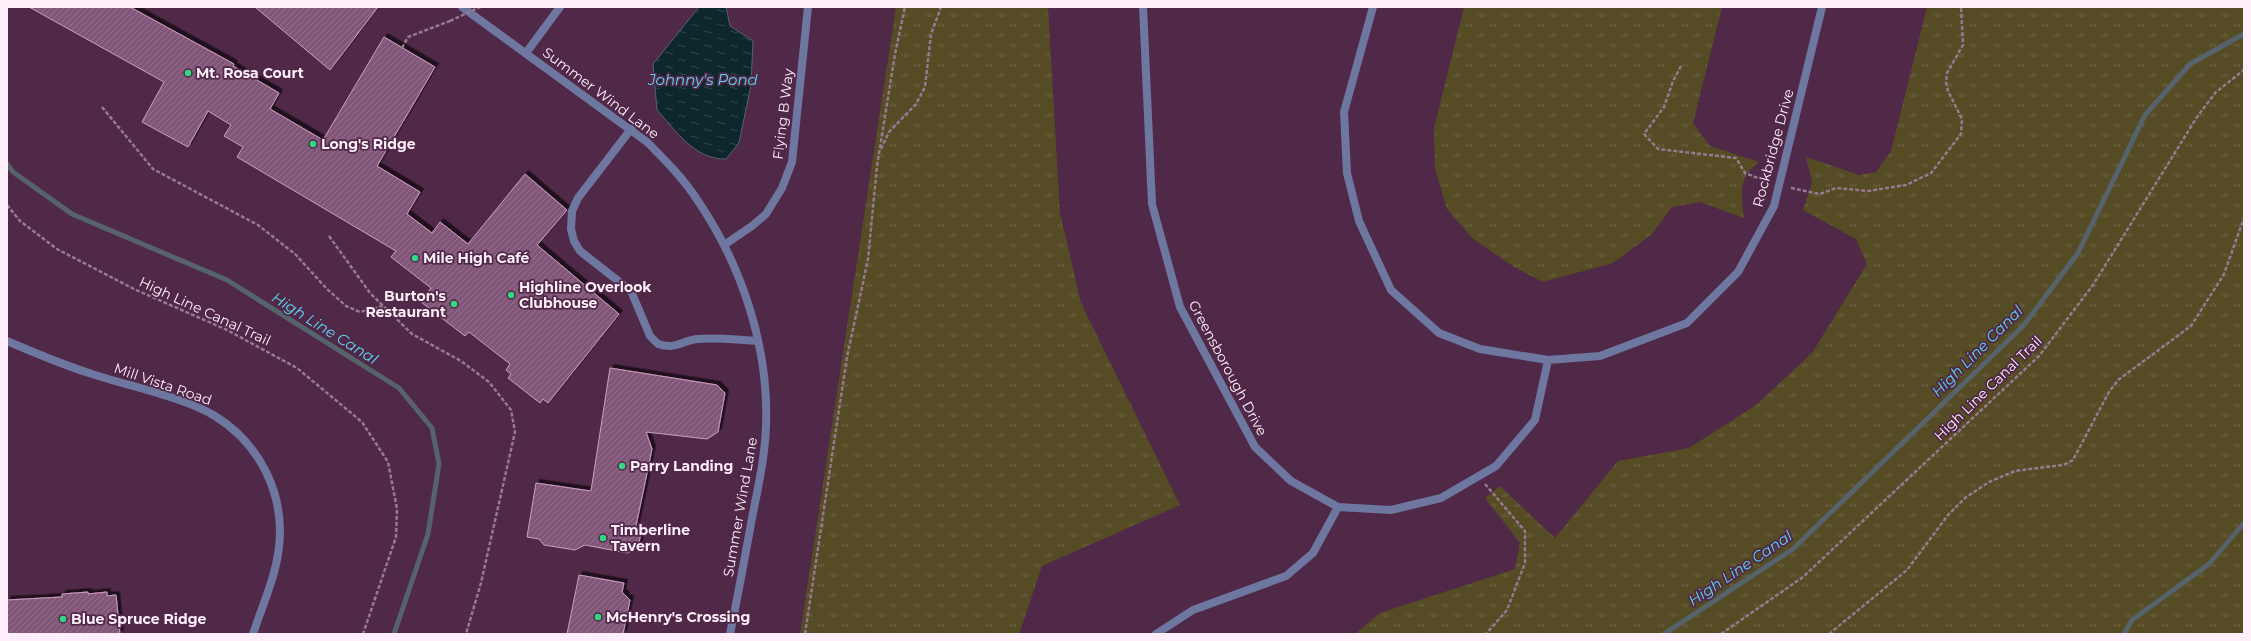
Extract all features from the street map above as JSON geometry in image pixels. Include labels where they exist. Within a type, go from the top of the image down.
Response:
[{"type":"street","name":"Summer Wind Lane","points":[[462,7],[631,129],[671,166],[698,200],[724,244],[749,306],[758,341],[764,386],[766,425],[763,463],[730,634]]},
{"type":"street","points":[[526,53],[560,7]]},
{"type":"street","name":"Flying B Way","points":[[724,244],[752,226],[766,214],[782,188],[792,162],[808,7]]},
{"type":"street","name":"Greensborough Drive","points":[[1144,7],[1152,204],[1180,307],[1255,447],[1291,481],[1338,507],[1391,510],[1441,498],[1496,466],[1535,420],[1548,360]]},
{"type":"street","name":"Rockbridge Drive","points":[[1373,7],[1344,112],[1347,173],[1359,221],[1391,290],[1439,334],[1480,349],[1548,360],[1600,356],[1687,323],[1738,272],[1774,206],[1822,7]]},
{"type":"street","points":[[631,129],[578,198],[570,220],[574,241],[580,251],[631,291],[650,336],[658,344],[676,347],[696,339],[712,338],[758,341]]},
{"type":"street","name":"Mill Vista Road","points":[[7,341],[91,374],[185,403],[214,416],[235,431],[250,447],[266,468],[274,491],[280,518],[276,564],[253,634]]},
{"type":"street","points":[[1156,634],[1193,610],[1286,576],[1313,554],[1338,507]]},
{"type":"path","points":[[402,48],[408,37],[480,7]]},
{"type":"path","points":[[805,634],[847,357],[868,259],[879,154],[895,54],[905,7]]},
{"type":"path","points":[[879,154],[889,132],[916,104],[925,87],[931,34],[941,7]]},
{"type":"path","points":[[1681,66],[1673,81],[1664,107],[1644,134],[1658,149],[1736,158],[1745,173],[1779,186],[1820,194],[1836,188],[1868,191],[1906,185],[1931,173],[1960,134],[1962,119],[1948,91],[1946,82],[1947,74],[1963,45],[1961,7]]},
{"type":"path","name":"High Line Canal Trail","points":[[1721,634],[1803,577],[2039,356],[2093,285],[2197,117],[2216,92],[2244,70]]},
{"type":"path","points":[[102,107],[153,169],[258,225],[295,254],[327,289],[346,306],[360,312],[383,306]]},
{"type":"path","name":"High Line Canal Trail","points":[[7,206],[20,220],[57,249],[134,289],[227,330],[297,368],[362,422],[388,462],[398,510],[396,537],[363,634]]},
{"type":"path","points":[[1829,634],[1907,570],[1948,515],[1965,498],[1989,482],[2015,471],[2063,466],[2073,460],[2109,392],[2118,380],[2191,326],[2209,301],[2224,274],[2233,244],[2244,218]]},
{"type":"path","points":[[329,236],[370,293],[412,334],[461,361],[489,382],[512,410],[515,432],[481,583],[466,634]]},
{"type":"path","points":[[1478,476],[1525,531],[1525,563],[1507,610],[1486,634]]},
{"type":"green space","points":[[896,7],[1048,7],[1060,213],[1081,303],[1180,505],[1042,566],[1019,634],[800,634]]},
{"type":"green space","points":[[1464,7],[1722,7],[1693,123],[1710,146],[1759,162],[1747,174],[1742,187],[1744,218],[1700,202],[1672,207],[1652,234],[1613,263],[1543,282],[1514,267],[1472,238],[1447,209],[1435,169],[1434,128]]},
{"type":"green space","points":[[1927,7],[2244,7],[2244,634],[1355,634],[1380,613],[1515,569],[1520,543],[1485,498],[1500,486],[1555,538],[1618,461],[1689,448],[1756,405],[1812,353],[1867,264],[1856,239],[1803,210],[1812,182],[1806,157],[1859,175],[1876,172],[1891,151]]},
{"type":"water","name":"Johnny's Pond","points":[[699,7],[726,7],[730,26],[753,41],[751,85],[739,143],[726,159],[705,155],[687,143],[657,110],[653,64]]},
{"type":"building","points":[[29,7],[130,7],[234,64],[233,66],[279,93],[270,109],[323,140],[384,37],[435,67],[377,166],[420,192],[407,214],[432,233],[440,222],[468,244],[525,174],[567,210],[537,245],[619,314],[548,403],[543,399],[540,403],[508,378],[511,374],[506,370],[510,364],[469,332],[465,336],[421,302],[431,288],[391,257],[396,251],[237,157],[243,147],[224,136],[231,125],[208,111],[188,147],[142,122],[164,82]]},
{"type":"building","points":[[255,7],[378,7],[330,70]]},
{"type":"building","name":"Parry Landing","points":[[610,368],[717,385],[725,393],[718,432],[707,439],[646,432],[652,449],[636,526],[641,533],[638,548],[627,553],[585,545],[575,550],[544,545],[539,539],[527,537],[536,483],[591,491]]},
{"type":"building","name":"McHenry's Crossing","points":[[579,575],[624,583],[622,592],[630,600],[623,634],[567,634]]},
{"type":"building","name":"Blue Spruce Ridge","points":[[88,592],[88,594],[107,592],[107,596],[116,595],[120,634],[7,634],[7,600],[62,597],[62,594]]},
{"type":"waterway","name":"High Line Canal","points":[[1664,634],[1793,549],[2023,326],[2078,253],[2145,115],[2190,64],[2244,34]]},
{"type":"waterway","name":"High Line Canal","points":[[7,164],[13,172],[72,214],[227,280],[399,388],[432,428],[439,464],[428,534],[394,634]]},
{"type":"waterway","points":[[2124,634],[2132,620],[2209,564],[2244,523]]},
{"type":"place","name":"Mt. Rosa Court","points":[[188,73]]},
{"type":"place","name":"Long's Ridge","points":[[313,144]]},
{"type":"place","name":"Mile High Café","points":[[415,258]]},
{"type":"place","name":"Highline Overlook Clubhouse","points":[[511,295]]},
{"type":"place","name":"Burton's Restaurant","points":[[454,304]]},
{"type":"place","name":"Parry Landing","points":[[622,466]]},
{"type":"place","name":"Timberline Tavern","points":[[603,538]]},
{"type":"place","name":"McHenry's Crossing","points":[[598,617]]},
{"type":"place","name":"Blue Spruce Ridge","points":[[63,619]]}]
